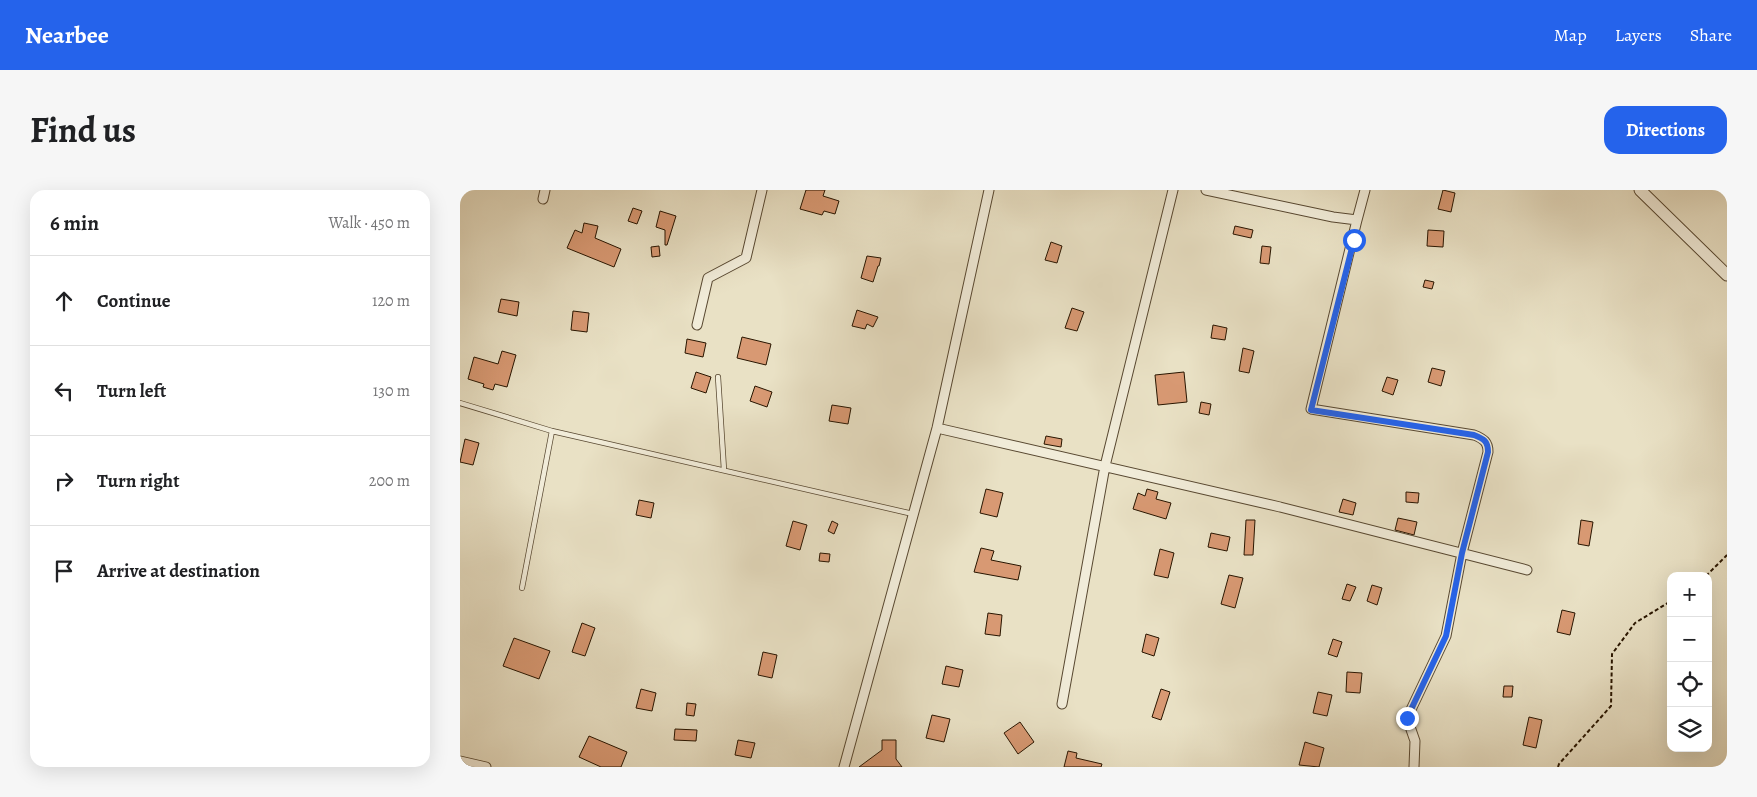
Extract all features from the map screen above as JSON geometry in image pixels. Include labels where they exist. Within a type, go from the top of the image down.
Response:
[{"type":"street","points":[[697,325],[708,278],[746,258],[762,190]]},
{"type":"street","points":[[844,767],[937,428],[989,190]]},
{"type":"street","points":[[1062,704],[1105,466],[1173,190]]},
{"type":"street","points":[[1206,190],[1333,217],[1357,220]]},
{"type":"street","points":[[1365,190],[1311,410],[1474,435],[1484,439],[1488,445],[1488,452],[1462,553],[1446,636],[1407,718],[1415,741],[1414,767]]},
{"type":"street","points":[[1640,190],[1727,275]]},
{"type":"street","points":[[937,428],[1280,507],[1527,570]]},
{"type":"street","points":[[460,760],[486,767]]},
{"type":"lane","points":[[718,377],[724,470]]},
{"type":"lane","points":[[460,403],[552,431],[914,514]]},
{"type":"lane","points":[[522,588],[552,431]]},
{"type":"path","points":[[1710,572],[1727,555]]},
{"type":"path","points":[[1558,767],[1611,706],[1612,654],[1635,623],[1667,603]]},
{"type":"building","points":[[806,190],[825,190],[823,196],[839,201],[835,214],[824,211],[822,215],[800,209]]},
{"type":"building","points":[[1443,190],[1455,193],[1451,212],[1438,209]]},
{"type":"building","points":[[633,208],[642,211],[637,224],[628,221]]},
{"type":"building","points":[[660,211],[676,216],[667,245],[665,245],[665,230],[656,227]]},
{"type":"building","points":[[584,223],[598,226],[595,238],[621,249],[614,267],[567,248],[575,230],[582,233]]},
{"type":"building","points":[[1235,226],[1253,230],[1251,238],[1233,234]]},
{"type":"building","points":[[1428,230],[1444,231],[1443,247],[1427,246]]},
{"type":"building","points":[[1051,242],[1062,246],[1057,263],[1045,260]]},
{"type":"building","points":[[659,246],[660,256],[652,257],[651,247]]},
{"type":"building","points":[[1262,246],[1271,247],[1269,264],[1260,263]]},
{"type":"building","points":[[867,256],[881,258],[873,282],[861,278]]},
{"type":"building","points":[[1425,280],[1434,282],[1432,289],[1423,287]]},
{"type":"building","points":[[501,299],[519,302],[517,316],[498,312]]},
{"type":"building","points":[[1072,308],[1084,312],[1077,331],[1065,328]]},
{"type":"building","points":[[857,310],[878,317],[873,327],[867,324],[865,329],[852,326]]},
{"type":"building","points":[[573,311],[589,313],[587,332],[571,330]]},
{"type":"building","points":[[1213,325],[1227,328],[1225,340],[1211,338]]},
{"type":"building","points":[[742,337],[771,344],[766,365],[737,358]]},
{"type":"building","points":[[687,339],[706,343],[703,357],[685,353]]},
{"type":"building","points":[[1243,348],[1254,351],[1249,373],[1239,371]]},
{"type":"building","points":[[502,351],[516,355],[507,387],[495,384],[493,390],[483,387],[484,384],[468,379],[474,357],[498,364]]},
{"type":"building","points":[[1432,368],[1445,371],[1441,386],[1428,382]]},
{"type":"building","points":[[696,372],[711,377],[706,393],[691,388]]},
{"type":"building","points":[[1184,372],[1187,402],[1158,405],[1155,375]]},
{"type":"building","points":[[1387,377],[1398,380],[1393,395],[1382,391]]},
{"type":"building","points":[[755,386],[772,392],[767,407],[750,401]]},
{"type":"building","points":[[1201,402],[1211,404],[1209,415],[1199,413]]},
{"type":"building","points":[[832,405],[851,408],[848,424],[829,421]]},
{"type":"building","points":[[1046,436],[1062,439],[1061,447],[1044,444]]},
{"type":"building","points":[[465,439],[479,443],[473,465],[460,462]]},
{"type":"building","points":[[986,489],[1003,493],[997,517],[980,513]]},
{"type":"building","points":[[1147,489],[1158,492],[1156,499],[1171,503],[1166,519],[1133,509],[1138,493],[1145,496]]},
{"type":"building","points":[[1406,492],[1419,493],[1418,503],[1406,502]]},
{"type":"building","points":[[1343,499],[1356,503],[1353,515],[1339,512]]},
{"type":"building","points":[[639,500],[654,503],[651,518],[636,515]]},
{"type":"building","points":[[1398,518],[1417,522],[1414,535],[1395,530]]},
{"type":"building","points":[[1246,520],[1255,520],[1253,555],[1244,555]]},
{"type":"building","points":[[1581,520],[1593,522],[1589,546],[1578,544]]},
{"type":"building","points":[[793,521],[807,525],[800,550],[786,546]]},
{"type":"building","points":[[832,521],[838,524],[834,534],[828,531]]},
{"type":"building","points":[[1211,533],[1230,537],[1227,551],[1208,547]]},
{"type":"building","points":[[981,548],[994,551],[991,560],[1021,566],[1018,580],[974,572]]},
{"type":"building","points":[[1160,549],[1174,553],[1168,578],[1154,575]]},
{"type":"building","points":[[820,553],[830,554],[829,562],[819,561]]},
{"type":"building","points":[[1229,575],[1243,578],[1235,608],[1221,604]]},
{"type":"building","points":[[1347,584],[1356,587],[1350,601],[1342,599]]},
{"type":"building","points":[[1372,585],[1382,588],[1377,605],[1367,601]]},
{"type":"building","points":[[1562,610],[1575,613],[1570,635],[1557,632]]},
{"type":"building","points":[[988,613],[1002,615],[1000,636],[985,634]]},
{"type":"building","points":[[582,623],[595,628],[585,656],[572,652]]},
{"type":"building","points":[[1146,634],[1159,638],[1154,656],[1142,652]]},
{"type":"building","points":[[514,638],[550,651],[539,679],[503,666]]},
{"type":"building","points":[[1333,639],[1342,642],[1337,657],[1328,654]]},
{"type":"building","points":[[763,652],[777,655],[772,678],[758,675]]},
{"type":"building","points":[[946,666],[963,670],[959,687],[942,684]]},
{"type":"building","points":[[1347,672],[1362,673],[1360,693],[1346,692]]},
{"type":"building","points":[[1504,686],[1513,686],[1512,697],[1503,697]]},
{"type":"building","points":[[641,689],[656,693],[652,711],[636,708]]},
{"type":"building","points":[[1161,689],[1170,692],[1161,720],[1152,717]]},
{"type":"building","points":[[1318,692],[1332,695],[1327,716],[1313,713]]},
{"type":"building","points":[[687,703],[696,704],[694,716],[686,715]]},
{"type":"building","points":[[932,715],[950,719],[944,742],[926,738]]},
{"type":"building","points":[[1529,717],[1542,720],[1536,748],[1523,745]]},
{"type":"building","points":[[1020,722],[1034,742],[1018,754],[1004,733]]},
{"type":"building","points":[[675,729],[697,730],[696,741],[674,740]]},
{"type":"building","points":[[589,736],[627,752],[621,767],[601,767],[579,757]]},
{"type":"building","points":[[738,740],[755,743],[751,758],[735,755]]},
{"type":"building","points":[[882,740],[896,740],[896,759],[902,767],[859,767],[882,750]]},
{"type":"building","points":[[1305,742],[1324,748],[1319,767],[1299,765]]},
{"type":"building","points":[[1068,751],[1077,753],[1076,758],[1102,764],[1101,767],[1064,767]]},
{"type":"route","points":[[1354,240],[1311,410],[1474,435],[1484,439],[1488,445],[1488,452],[1462,553],[1446,636],[1407,718]]}]
